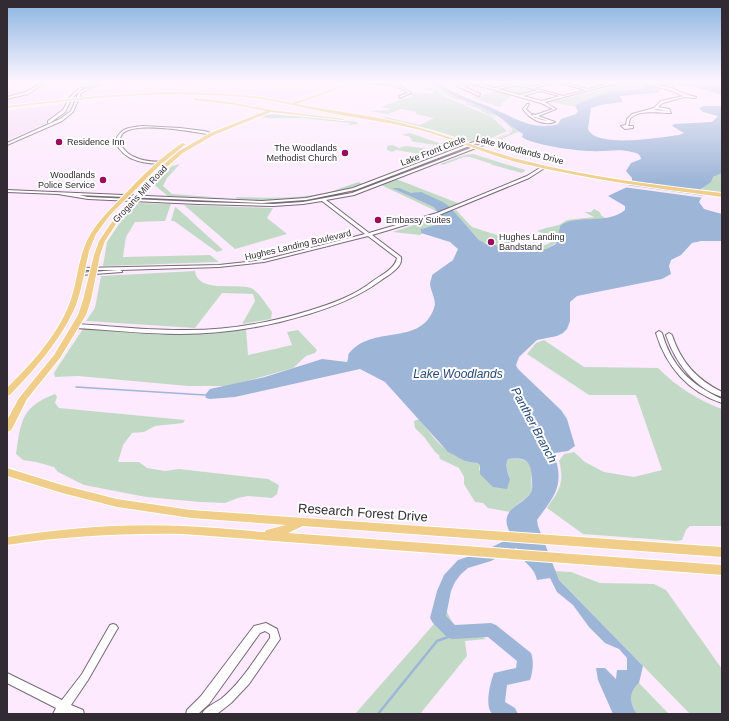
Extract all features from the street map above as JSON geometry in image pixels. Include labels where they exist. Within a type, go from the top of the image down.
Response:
[{"type":"main road","name":"Grogans Mill Road","points":[[7,393],[36,362],[68,314],[90,240],[99,226],[158,163],[173,151],[206,133],[251,115]]},
{"type":"main road","name":"Grogans Mill Road","points":[[7,429],[23,398],[57,356],[82,315],[102,240],[111,226],[135,198],[168,164],[188,147],[252,115]]},
{"type":"main road","name":"Lake Woodlands Drive","points":[[304,115],[386,126],[432,137],[463,147],[475,147],[539,168]]},
{"type":"main road","name":"Lake Woodlands Drive","points":[[350,115],[405,125],[469,147],[539,168],[618,183],[711,196],[722,199]]},
{"type":"main road","name":"Lake Woodlands Drive","points":[[711,196],[722,195]]},
{"type":"main road","points":[[99,226],[111,226]]},
{"type":"main road","name":"Research Forest Drive","points":[[7,472],[88,496],[146,508],[191,514],[722,552]]},
{"type":"main road","points":[[260,535],[286,530],[301,522]]},
{"type":"main road","points":[[7,541],[56,534],[142,529],[183,530],[417,546],[722,570]]},
{"type":"street","points":[[7,141],[52,121],[60,115]]},
{"type":"street","points":[[7,144],[59,121],[67,115]]},
{"type":"street","points":[[533,116],[537,115]]},
{"type":"street","points":[[628,126],[629,119],[634,115]]},
{"type":"street","points":[[533,116],[553,122],[547,122],[533,116]]},
{"type":"street","points":[[52,121],[59,121]]},
{"type":"street","points":[[168,164],[143,162],[130,156],[119,147],[117,143],[120,135],[127,130],[140,127],[176,129],[212,134]]},
{"type":"street","points":[[12,138],[19,139]]},
{"type":"street","name":"Lake Front Circle","points":[[7,191],[57,193],[85,198],[135,198],[266,205],[353,194],[479,142],[487,139],[492,140],[486,144],[475,147]]},
{"type":"street","points":[[479,142],[486,144]]},
{"type":"street","name":"Lake Front Circle","points":[[322,199],[354,189],[463,147]]},
{"type":"street","name":"Hughes Landing Boulevard","points":[[81,272],[94,270],[216,268],[259,263],[369,236],[438,214],[528,177],[539,168]]},
{"type":"street","points":[[76,326],[195,331],[269,323],[307,314],[354,296],[397,266],[399,258],[322,199]]},
{"type":"street","points":[[659,333],[666,354],[676,370],[696,388],[722,401]]},
{"type":"street","points":[[669,335],[676,354],[689,373],[704,385],[722,395]]},
{"type":"street","points":[[191,714],[205,700],[257,629],[266,627],[274,632],[275,639],[240,689],[226,702],[207,714]]},
{"type":"street","points":[[61,710],[85,677],[113,628]]},
{"type":"street","points":[[7,678],[61,710],[78,714]]},
{"type":"shaded area","points":[[7,115],[58,115],[44,124],[7,140]]},
{"type":"green space","points":[[264,115],[274,115],[323,118],[357,122],[358,124],[349,125],[350,123],[302,118],[260,117]]},
{"type":"green space","points":[[418,115],[487,115],[492,117],[507,131],[491,138],[469,141],[430,129],[383,118],[386,117],[420,125],[434,118]]},
{"type":"green space","points":[[489,115],[497,118],[508,127]]},
{"type":"green space","points":[[493,115],[496,115],[519,132],[496,142],[495,140],[511,133],[512,129],[499,117]]},
{"type":"green space","points":[[410,133],[451,147],[415,142],[411,141],[412,139],[408,136],[401,135]]},
{"type":"green space","points":[[393,145],[399,148],[406,146],[445,151],[427,160],[422,159],[427,155],[396,150],[392,152],[387,150],[387,146]]},
{"type":"green space","points":[[473,154],[525,171],[522,173],[491,165],[492,164],[470,157],[464,157],[443,165],[440,164],[465,155]]},
{"type":"green space","points":[[180,164],[167,178],[163,186],[172,194],[226,198],[168,196],[152,183],[172,166]]},
{"type":"green space","points":[[722,173],[722,193],[701,190],[713,177]]},
{"type":"green space","points":[[396,179],[458,203],[436,211],[381,185]]},
{"type":"green space","points":[[359,182],[362,184],[323,195],[297,199],[257,200],[235,198],[282,198],[315,195],[330,192]]},
{"type":"green space","points":[[139,203],[171,204],[165,221],[135,222],[126,237],[123,257],[210,255],[219,262],[103,266],[107,242],[123,216],[133,205]]},
{"type":"green space","points":[[184,205],[273,208],[267,218],[287,234],[235,249]]},
{"type":"green space","points":[[175,207],[223,250],[217,252],[174,221],[171,221]]},
{"type":"green space","points":[[594,209],[600,212],[605,218],[560,226],[556,243],[546,249],[539,250],[482,243],[453,211],[456,210],[472,227],[500,236],[497,238],[502,240],[504,239],[516,245],[528,248],[541,246],[553,241],[548,235],[537,231],[559,225],[567,220],[594,217],[584,212],[591,212]]},
{"type":"green space","points":[[440,216],[443,220],[439,224],[423,228],[422,234],[420,235],[393,232]]},
{"type":"green space","points":[[195,271],[197,278],[210,285],[251,288],[257,292],[272,312],[271,319],[242,324],[255,301],[253,294],[222,293],[195,328],[86,321],[95,308],[101,276]]},
{"type":"green space","points":[[83,329],[170,334],[199,334],[246,329],[248,355],[292,345],[287,332],[298,330],[317,350],[315,353],[306,356],[293,368],[229,386],[188,386],[78,376],[55,377],[54,373]]},
{"type":"green space","points":[[544,340],[584,367],[658,368],[688,392],[722,409],[722,526],[690,526],[686,530],[682,540],[677,541],[583,534],[547,508],[560,486],[561,469],[559,461],[564,454],[574,452],[585,462],[604,472],[634,477],[662,470],[636,395],[589,395],[527,354],[536,343]]},
{"type":"green space","points":[[55,394],[57,397],[55,403],[59,408],[185,420],[183,423],[155,426],[144,432],[132,433],[123,445],[118,462],[139,462],[147,468],[165,471],[179,469],[268,479],[279,485],[277,494],[272,498],[248,496],[225,503],[146,497],[84,485],[58,472],[54,467],[23,460],[16,454],[19,433],[25,416],[35,404]]},
{"type":"green space","points":[[419,419],[444,448],[457,456],[480,465],[479,470],[510,479],[507,469],[508,459],[517,459],[527,462],[531,470],[532,490],[525,499],[515,506],[510,512],[488,508],[483,503],[475,502],[464,484],[464,477],[459,468],[440,459],[439,455],[415,428],[414,421]]},
{"type":"green space","points":[[555,571],[571,572],[600,583],[654,584],[666,590],[722,669],[722,714],[690,714],[559,580]]},
{"type":"green space","points":[[438,605],[443,605],[455,627],[480,628],[478,634],[486,639],[465,641],[467,656],[420,714],[355,714],[434,624]]},
{"type":"green space","points":[[639,683],[669,714],[637,714],[631,702],[631,698],[633,690]]},
{"type":"water","name":"Lake Woodlands","points":[[497,115],[505,115],[533,125],[549,126],[558,124],[561,119],[574,115],[590,115],[588,129],[594,135],[603,139],[630,140],[679,135],[684,133],[672,126],[674,124],[712,122],[718,116],[713,115],[722,115],[722,173],[713,177],[711,182],[701,189],[703,195],[699,202],[704,209],[722,214],[722,241],[701,241],[692,243],[681,255],[671,260],[669,266],[671,274],[662,279],[577,296],[570,302],[570,321],[567,329],[557,336],[537,340],[519,357],[516,365],[518,369],[561,410],[567,419],[575,446],[568,451],[554,454],[559,474],[558,482],[549,504],[537,520],[538,526],[559,580],[643,666],[639,683],[633,690],[631,698],[634,710],[637,714],[613,714],[598,680],[596,668],[605,668],[616,679],[617,670],[627,670],[627,658],[619,649],[605,643],[589,627],[573,605],[557,592],[550,578],[537,580],[533,570],[518,552],[507,525],[507,519],[511,510],[532,491],[530,468],[527,462],[520,459],[508,459],[507,469],[510,479],[507,489],[493,487],[480,474],[480,465],[465,461],[448,452],[385,382],[360,369],[235,397],[210,399],[206,398],[205,395],[210,389],[265,377],[322,359],[347,362],[350,352],[361,343],[409,331],[419,327],[428,320],[435,305],[430,284],[432,275],[453,260],[458,249],[450,242],[421,233],[421,229],[436,225],[443,220],[434,207],[392,188],[399,188],[411,193],[421,192],[443,202],[450,207],[479,240],[486,244],[539,250],[546,249],[556,244],[560,226],[566,222],[610,217],[618,215],[625,210],[625,206],[608,196],[632,183],[632,178],[626,171],[631,163],[641,159],[638,154],[622,150],[585,151],[566,149],[535,143],[522,137],[523,134]]},
{"type":"pier","points":[[626,185],[705,196],[704,198],[623,187]]},
{"type":"waterway","points":[[76,387],[205,395]]},
{"type":"waterway","name":"Panther Branch","points":[[509,714],[496,706],[500,679],[524,674],[525,658],[491,630],[452,632],[438,618],[444,591],[449,579],[456,570],[463,564],[486,557],[515,542],[522,530]]},
{"type":"waterway","points":[[378,714],[437,641],[448,637],[452,632]]},
{"type":"place","name":"Residence Inn","points":[[59,142]]},
{"type":"place","name":"The Woodlands Methodist Church","points":[[345,153]]},
{"type":"place","name":"Woodlands Police Service","points":[[103,180]]},
{"type":"place","name":"Embassy Suites","points":[[378,220]]},
{"type":"place","name":"Hughes Landing Bandstand","points":[[491,242]]}]
